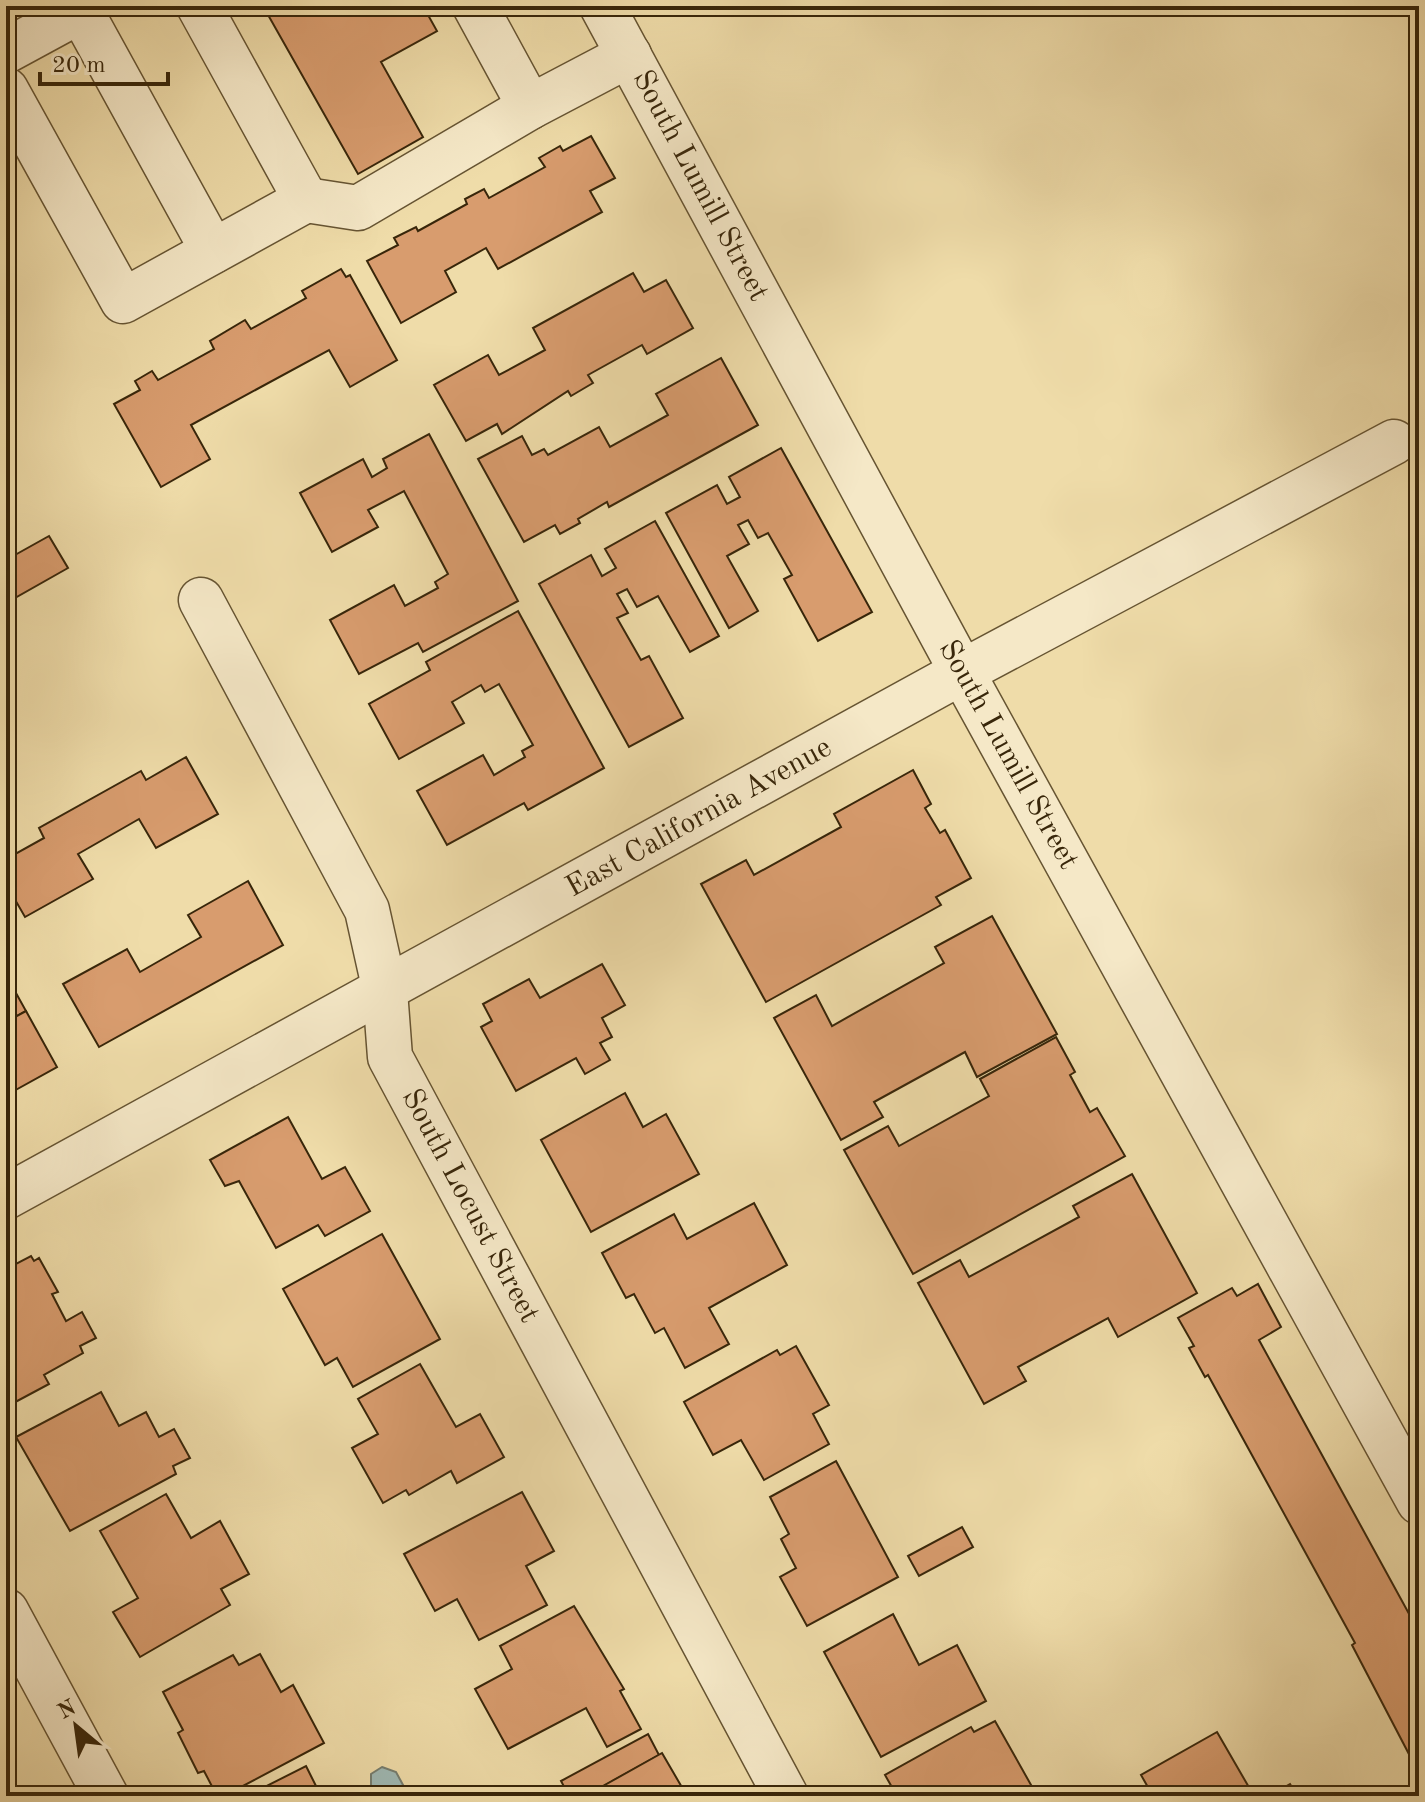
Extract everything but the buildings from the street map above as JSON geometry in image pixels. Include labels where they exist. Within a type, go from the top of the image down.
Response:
[{"type":"street","points":[[199,6],[306,200]]},
{"type":"street","points":[[475,6],[530,107]]},
{"type":"street","name":"South Lumill Street","points":[[602,6],[962,672],[1419,1502]]},
{"type":"street","points":[[6,51],[82,8],[213,251]]},
{"type":"street","points":[[6,90],[123,301],[306,200],[358,208],[530,107],[629,55]]},
{"type":"street","name":"East California Avenue","points":[[6,1197],[962,672],[1394,442]]},
{"type":"street","name":"South Locust Street","points":[[201,600],[367,910],[385,991],[390,1057],[786,1796]]},
{"type":"street","points":[[6,1611],[106,1796]]},
{"type":"water","points":[[382,1767],[396,1772],[409,1796],[371,1796],[371,1774]]}]
